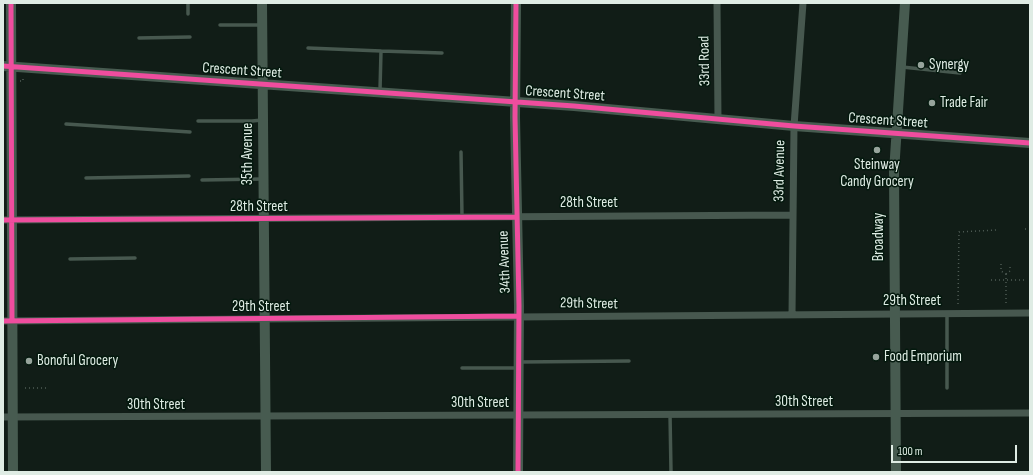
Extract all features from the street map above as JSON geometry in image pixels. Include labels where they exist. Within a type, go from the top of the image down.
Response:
[{"type":"street","points":[[11,3],[7,66],[7,321],[8,417],[13,472]]},
{"type":"street","name":"35th Avenue","points":[[262,3],[266,472]]},
{"type":"street","name":"34th Avenue","points":[[516,3],[518,472]]},
{"type":"street","name":"33rd Road","points":[[717,3],[718,120]]},
{"type":"street","name":"33rd Avenue","points":[[792,315],[794,126],[803,3]]},
{"type":"street","name":"Broadway","points":[[896,472],[894,172],[906,3]]},
{"type":"street","name":"Crescent Street","points":[[7,66],[380,94],[574,106],[718,120],[1030,143]]},
{"type":"street","name":"28th Street","points":[[7,220],[792,215]]},
{"type":"street","name":"29th Street","points":[[7,321],[1030,313]]},
{"type":"street","name":"30th Street","points":[[8,417],[1030,412]]},
{"type":"lane","points":[[188,3],[188,14]]},
{"type":"lane","points":[[220,25],[262,25]]},
{"type":"lane","points":[[138,38],[190,37]]},
{"type":"lane","points":[[308,48],[442,53]]},
{"type":"lane","points":[[380,94],[381,51]]},
{"type":"lane","points":[[901,67],[960,73]]},
{"type":"lane","points":[[198,121],[252,122],[263,120]]},
{"type":"lane","points":[[66,124],[190,132]]},
{"type":"lane","points":[[460,152],[462,217]]},
{"type":"lane","points":[[86,178],[189,176]]},
{"type":"lane","points":[[202,180],[264,179]]},
{"type":"lane","points":[[70,258],[135,258]]},
{"type":"lane","points":[[947,314],[947,388]]},
{"type":"lane","points":[[462,368],[629,361]]},
{"type":"lane","points":[[670,414],[671,472]]},
{"type":"path","points":[[20,81],[23,81],[23,78]]},
{"type":"path","points":[[1025,229],[1030,229]]},
{"type":"path","points":[[958,304],[959,232],[996,230]]},
{"type":"path","points":[[1001,264],[1001,271],[1006,274]]},
{"type":"path","points":[[1006,303],[1006,274],[1010,271],[1010,266]]},
{"type":"path","points":[[991,280],[1025,280]]},
{"type":"path","points":[[25,388],[49,388]]},
{"type":"cycle path","points":[[11,3],[12,320]]},
{"type":"cycle path","points":[[516,3],[515,117],[519,306],[518,472]]},
{"type":"cycle path","points":[[3,66],[574,106],[794,126],[1030,143]]},
{"type":"cycle path","points":[[3,220],[516,217]]},
{"type":"cycle path","points":[[3,321],[518,316]]},
{"type":"place","name":"Synergy","points":[[921,65]]},
{"type":"place","name":"Trade Fair","points":[[932,103]]},
{"type":"place","name":"Steinway Candy Grocery","points":[[877,150]]},
{"type":"place","name":"Food Emporium","points":[[876,357]]},
{"type":"place","name":"Bonoful Grocery","points":[[29,361]]}]
